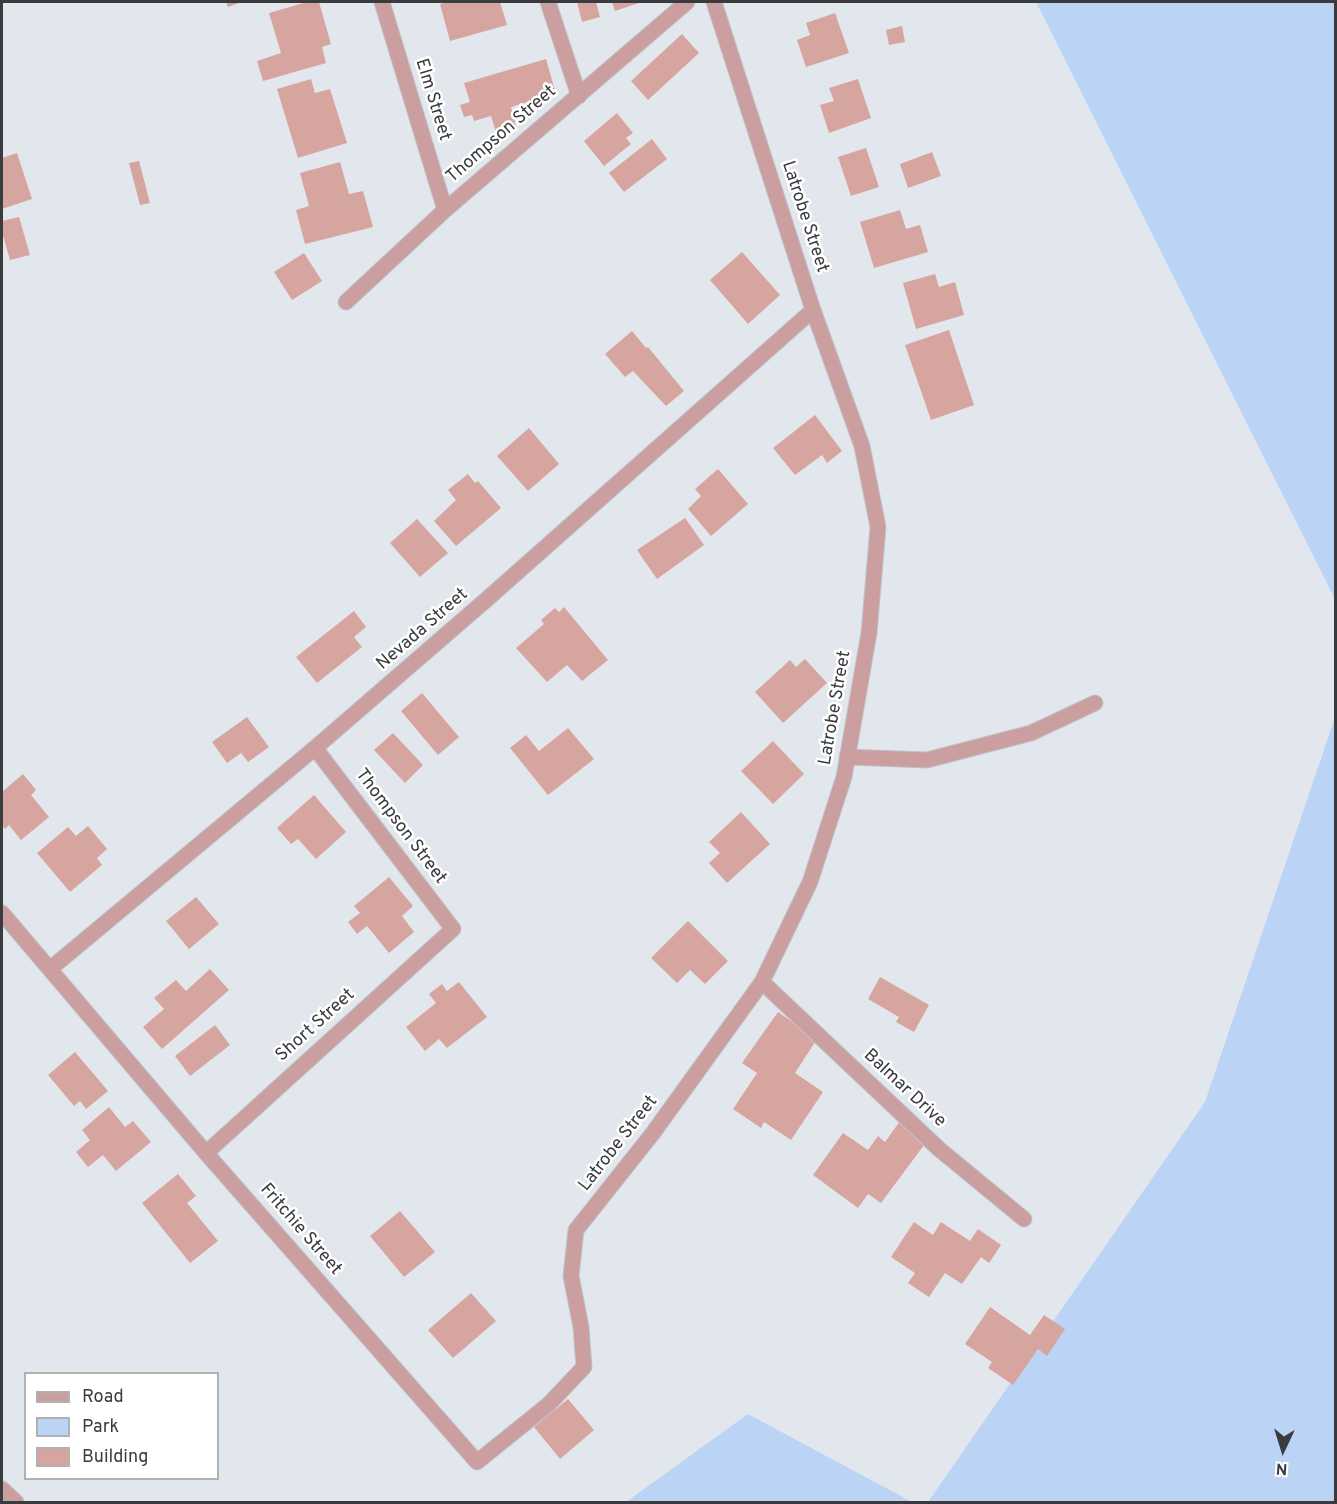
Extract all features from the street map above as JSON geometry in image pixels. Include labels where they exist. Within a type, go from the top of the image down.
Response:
[{"type":"street","name":"Elm Street","points":[[382,2],[445,210]]},
{"type":"street","points":[[548,2],[579,96]]},
{"type":"street","name":"Thompson Street","points":[[346,302],[445,210],[687,2]]},
{"type":"street","name":"Latrobe Street","points":[[584,1367],[581,1326],[571,1276],[576,1230],[660,1124],[762,982],[810,882],[844,777],[869,633],[878,527],[862,446],[813,310],[714,2]]},
{"type":"street","name":"Nevada Street","points":[[50,969],[315,748],[486,600],[813,310]]},
{"type":"street","points":[[847,757],[927,760],[1031,733],[1095,703]]},
{"type":"street","name":"Thompson Street","points":[[315,748],[453,929]]},
{"type":"street","name":"Fritchie Street","points":[[2,914],[206,1153],[477,1462],[549,1404],[584,1367]]},
{"type":"street","name":"Short Street","points":[[206,1153],[453,929]]},
{"type":"street","name":"Balmar Drive","points":[[762,982],[939,1149],[1024,1219]]},
{"type":"street","points":[[2,1489],[16,1503]]},
{"type":"green space","points":[[1036,2],[1335,2],[1335,599]]},
{"type":"green space","points":[[1335,717],[1335,1502],[928,1502],[1205,1102]]},
{"type":"green space","points":[[748,1414],[912,1502],[626,1502]]},
{"type":"building","points":[[226,2],[242,2],[228,7]]},
{"type":"building","points":[[307,2],[319,2],[331,44],[322,47],[326,63],[263,81],[257,61],[281,53],[269,13]]},
{"type":"building","points":[[500,2],[507,25],[450,41],[440,4]]},
{"type":"building","points":[[577,2],[596,2],[600,17],[582,22]]},
{"type":"building","points":[[612,2],[642,2],[615,11]]},
{"type":"building","points":[[835,13],[849,53],[806,67],[797,40],[810,35],[806,23]]},
{"type":"building","points":[[902,26],[905,42],[889,45],[886,30]]},
{"type":"building","points":[[682,34],[699,53],[648,100],[631,81]]},
{"type":"building","points":[[546,59],[556,94],[511,107],[516,126],[496,132],[491,116],[474,121],[472,115],[464,117],[460,105],[470,102],[464,83]]},
{"type":"building","points":[[311,79],[315,93],[330,89],[347,143],[298,158],[277,89]]},
{"type":"building","points":[[858,79],[871,118],[829,133],[820,105],[834,101],[829,88]]},
{"type":"building","points":[[617,113],[633,133],[626,138],[631,144],[604,166],[584,141]]},
{"type":"building","points":[[652,139],[667,159],[624,192],[609,173]]},
{"type":"building","points":[[866,148],[879,187],[851,196],[838,157]]},
{"type":"building","points":[[932,152],[941,176],[908,188],[900,164]]},
{"type":"building","points":[[17,153],[32,199],[2,209],[2,158]]},
{"type":"building","points":[[139,161],[150,203],[140,205],[129,163]]},
{"type":"building","points":[[340,162],[349,194],[363,191],[373,227],[305,244],[296,210],[309,206],[300,173]]},
{"type":"building","points":[[900,210],[906,229],[920,225],[928,252],[874,268],[860,222]]},
{"type":"building","points":[[19,217],[30,255],[10,260],[2,232],[2,221]]},
{"type":"building","points":[[742,252],[780,295],[748,324],[710,280]]},
{"type":"building","points":[[304,253],[322,281],[292,300],[274,272]]},
{"type":"building","points":[[935,274],[939,287],[955,282],[964,315],[916,329],[903,283]]},
{"type":"building","points":[[949,330],[974,405],[931,420],[905,345]]},
{"type":"building","points":[[632,331],[684,391],[666,406],[633,371],[625,377],[605,354]]},
{"type":"building","points":[[815,415],[842,451],[827,463],[822,455],[795,475],[773,448]]},
{"type":"building","points":[[529,428],[559,464],[528,491],[497,456]]},
{"type":"building","points":[[718,469],[748,504],[711,536],[688,509],[701,496],[695,489]]},
{"type":"building","points":[[468,474],[475,483],[478,481],[501,508],[456,546],[434,521],[456,500],[448,490]]},
{"type":"building","points":[[685,518],[704,545],[657,579],[637,550]]},
{"type":"building","points":[[417,519],[448,553],[420,577],[390,543]]},
{"type":"building","points":[[564,607],[608,660],[582,681],[567,665],[547,682],[516,648],[544,624],[541,620],[555,608],[559,612]]},
{"type":"building","points":[[354,611],[366,627],[354,637],[362,647],[317,683],[296,657]]},
{"type":"building","points":[[805,659],[827,683],[783,723],[755,692],[790,660],[796,667]]},
{"type":"building","points":[[422,693],[459,737],[438,755],[401,711]]},
{"type":"building","points":[[247,717],[269,747],[248,762],[241,753],[227,763],[212,742]]},
{"type":"building","points":[[568,728],[594,759],[548,795],[510,748],[526,735],[539,751]]},
{"type":"building","points":[[393,733],[423,765],[405,783],[374,750]]},
{"type":"building","points":[[773,741],[804,774],[773,804],[741,771]]},
{"type":"building","points":[[23,774],[36,790],[31,795],[49,817],[21,840],[9,825],[5,829],[2,825],[2,792]]},
{"type":"building","points":[[314,795],[346,832],[316,859],[298,839],[291,844],[277,828]]},
{"type":"building","points":[[741,812],[770,844],[727,883],[709,863],[720,853],[709,842]]},
{"type":"building","points":[[88,826],[107,849],[97,858],[102,865],[70,892],[37,853],[68,827],[76,836]]},
{"type":"building","points":[[389,877],[413,906],[402,916],[414,932],[389,953],[367,926],[357,934],[348,922],[360,913],[354,906]]},
{"type":"building","points":[[196,897],[219,924],[189,949],[166,921]]},
{"type":"building","points":[[688,921],[728,961],[705,984],[690,970],[677,983],[651,958]]},
{"type":"building","points":[[210,969],[229,990],[162,1049],[143,1027],[164,1009],[154,998],[176,980],[186,991]]},
{"type":"building","points":[[880,977],[929,1005],[914,1032],[896,1022],[899,1017],[868,999]]},
{"type":"building","points":[[459,982],[487,1017],[447,1048],[439,1039],[425,1051],[406,1027],[436,1003],[429,994],[442,984],[447,991]]},
{"type":"building","points":[[778,1012],[817,1039],[795,1073],[823,1092],[791,1140],[764,1122],[761,1128],[733,1109],[757,1073],[742,1063]]},
{"type":"building","points":[[215,1025],[230,1045],[190,1076],[175,1056]]},
{"type":"building","points":[[75,1052],[108,1091],[86,1109],[80,1101],[74,1106],[48,1075]]},
{"type":"building","points":[[109,1107],[125,1127],[133,1121],[151,1142],[116,1171],[103,1155],[88,1167],[76,1152],[90,1140],[82,1130]]},
{"type":"building","points":[[900,1121],[927,1141],[881,1203],[868,1194],[858,1208],[813,1175],[843,1133],[868,1150],[878,1136],[885,1142]]},
{"type":"building","points":[[178,1174],[196,1196],[187,1203],[218,1241],[190,1263],[142,1203]]},
{"type":"building","points":[[400,1211],[435,1252],[404,1277],[370,1236]]},
{"type":"building","points":[[914,1222],[933,1235],[941,1222],[970,1241],[978,1229],[1001,1245],[989,1263],[981,1257],[962,1284],[945,1273],[929,1297],[908,1283],[915,1273],[891,1257]]},
{"type":"building","points":[[471,1293],[496,1321],[453,1358],[428,1330]]},
{"type":"building","points":[[990,1307],[1030,1335],[1044,1315],[1065,1329],[1047,1356],[1038,1349],[1013,1385],[988,1368],[992,1362],[965,1344]]},
{"type":"building","points":[[568,1399],[594,1430],[560,1459],[534,1427]]}]
